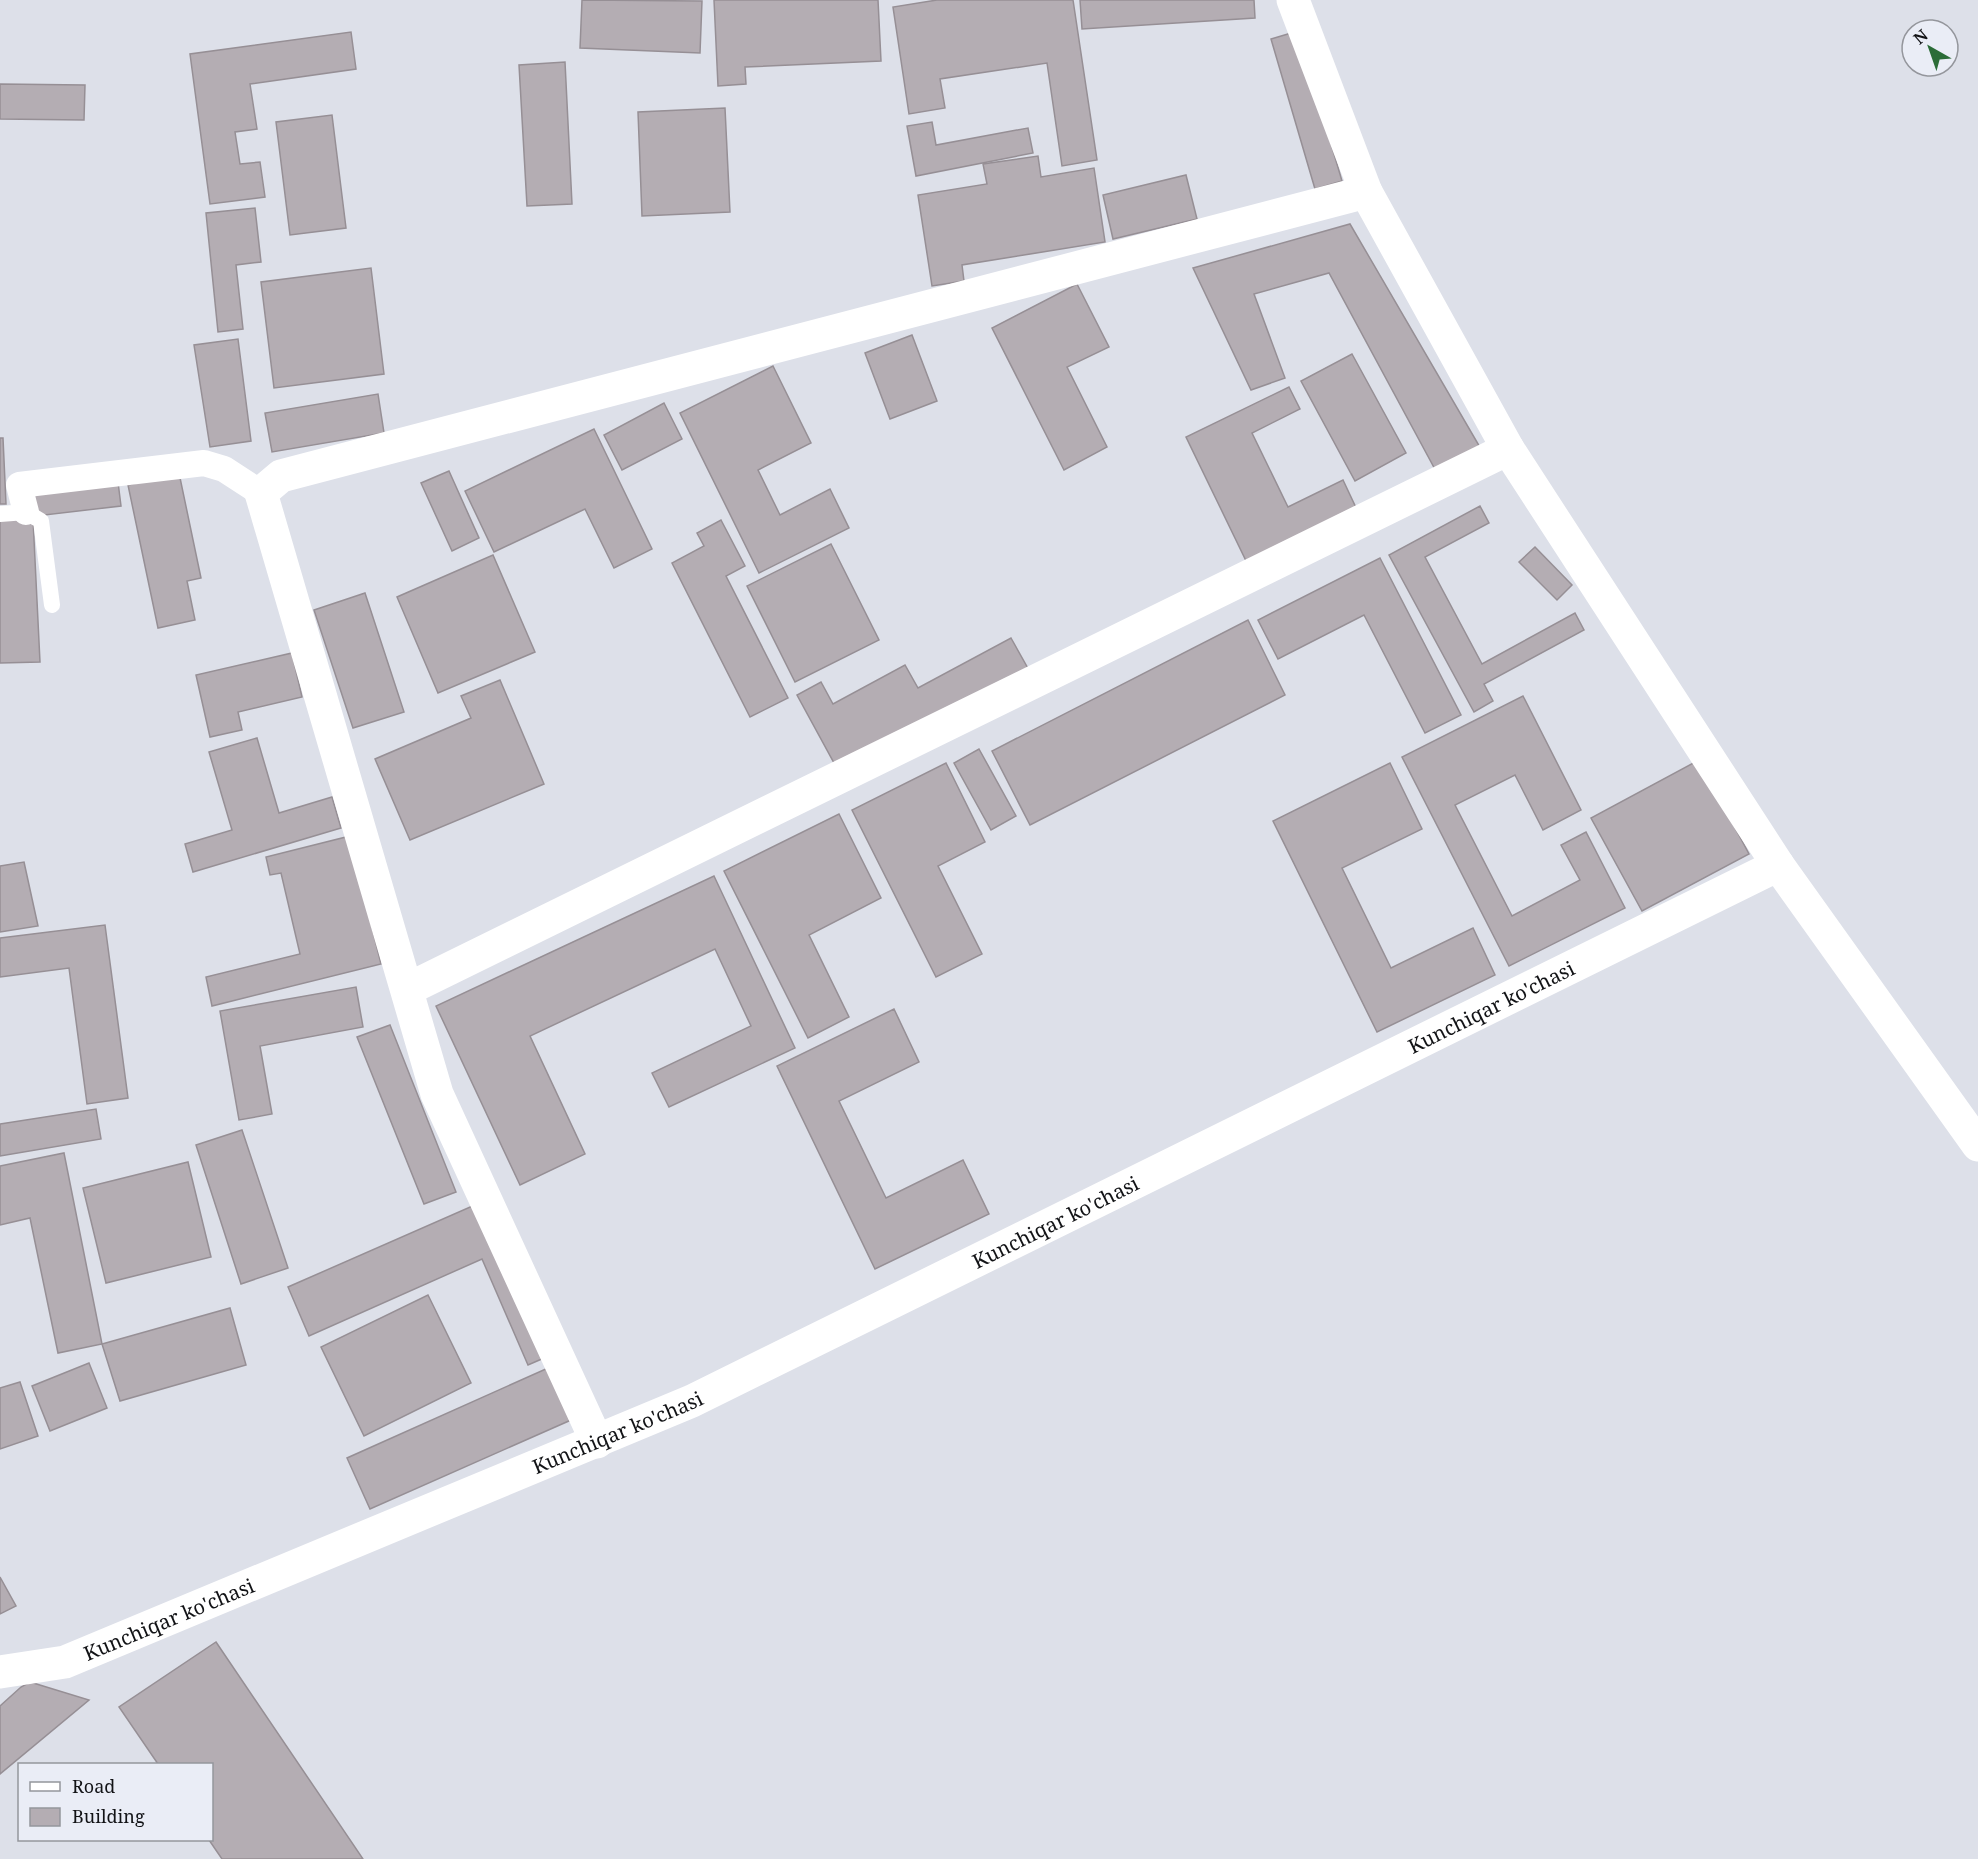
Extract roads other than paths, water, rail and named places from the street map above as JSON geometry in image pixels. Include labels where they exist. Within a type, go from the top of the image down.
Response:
[{"type":"street","points":[[1293,0],[1366,192],[1508,449],[1779,865],[1978,1145]]},
{"type":"street","points":[[261,493],[281,476],[1366,192]]},
{"type":"street","points":[[408,989],[1508,449]]},
{"type":"street","points":[[26,512],[20,485],[204,463],[224,469],[261,493],[438,1094],[597,1442]]},
{"type":"street","name":"Kunchiqar ko'chasi","points":[[0,1672],[65,1662],[692,1401],[1779,865]]},
{"type":"lane","points":[[0,514],[26,512],[41,521],[52,605]]}]
